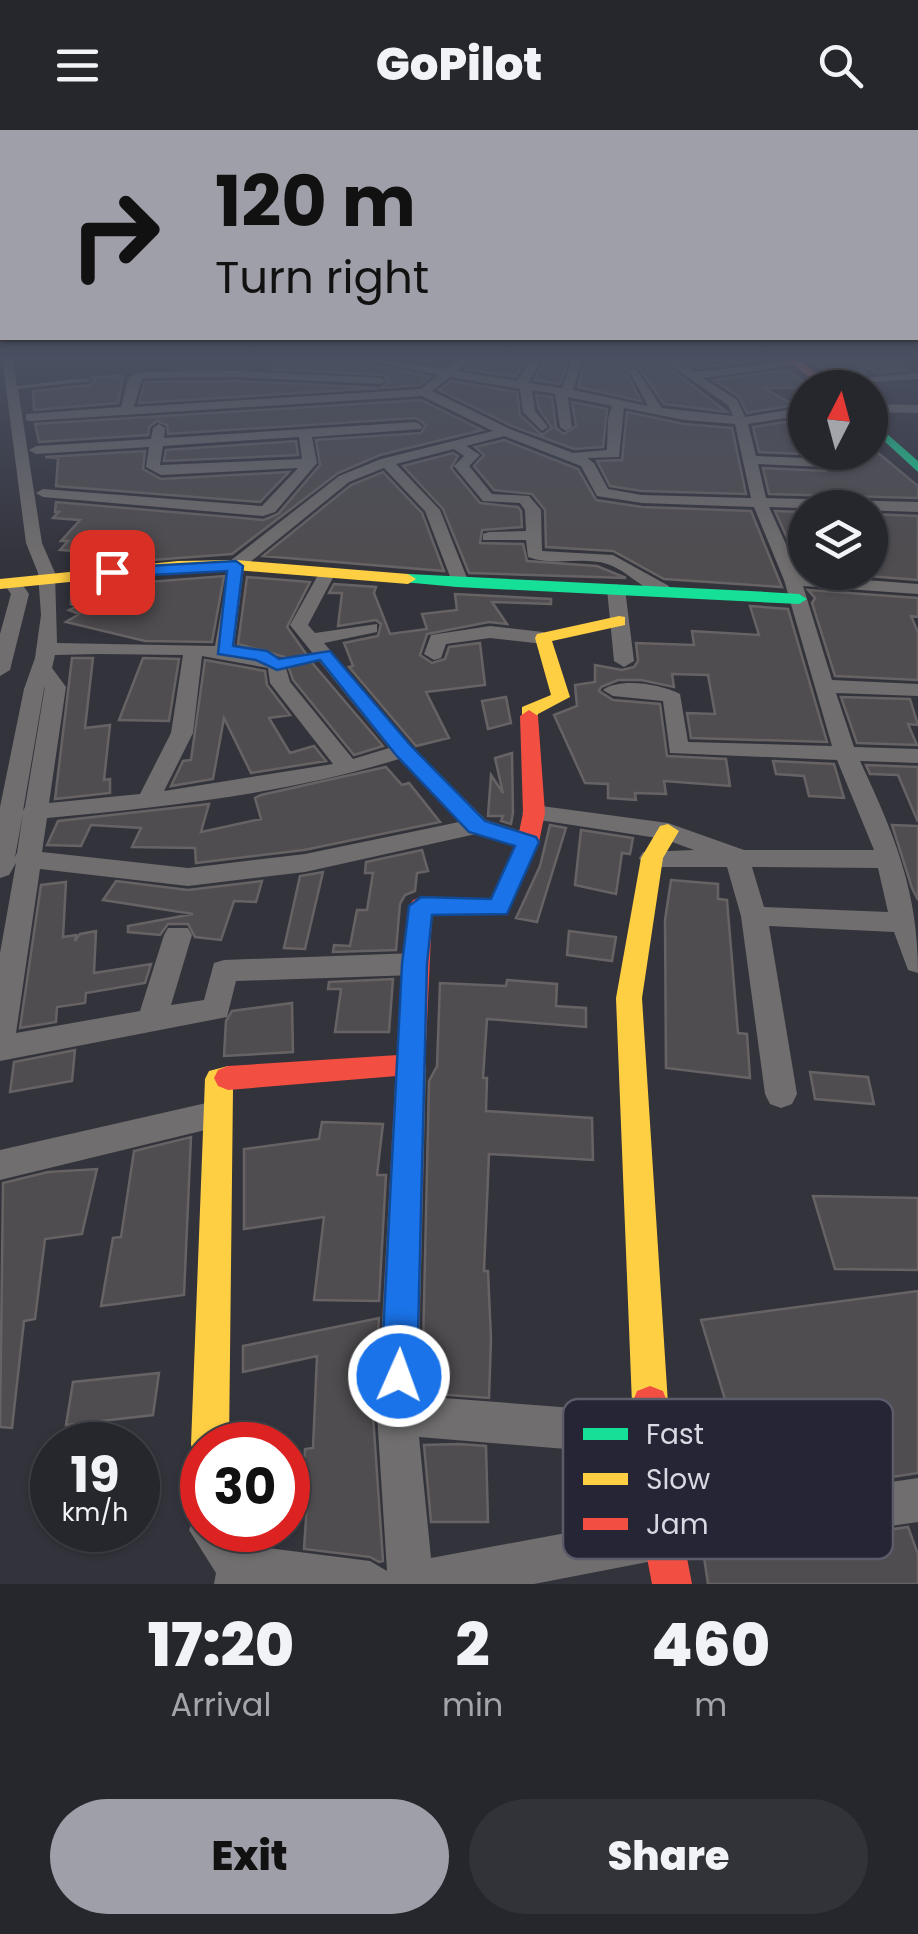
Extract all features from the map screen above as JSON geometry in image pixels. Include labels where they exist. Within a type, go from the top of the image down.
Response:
[{"type":"main road","points":[[888,439],[918,468]]},
{"type":"main road","points":[[22,583],[178,566],[236,566],[460,584],[616,590],[788,590]]},
{"type":"main road","points":[[210,1422],[215,1115],[219,1079],[411,1066],[421,906],[499,908],[528,842],[534,814],[530,711],[561,698],[544,638],[618,621]]},
{"type":"main road","points":[[650,1399],[628,998],[652,858],[668,831]]},
{"type":"main road","points":[[667,1559],[672,1584]]},
{"type":"street","points":[[17,425],[34,543],[47,540]]},
{"type":"street","points":[[0,670],[22,583],[47,540],[31,425],[50,425]]},
{"type":"street","points":[[159,425],[154,467],[157,470],[310,463]]},
{"type":"street","points":[[360,425],[362,429]]},
{"type":"street","points":[[491,425],[587,463],[602,493],[612,496],[788,505]]},
{"type":"street","points":[[570,458],[614,454],[614,425]]},
{"type":"street","points":[[742,425],[760,504],[788,571]]},
{"type":"street","points":[[36,450],[416,426]]},
{"type":"street","points":[[378,429],[414,455]]},
{"type":"street","points":[[304,432],[310,463]]},
{"type":"street","points":[[224,650],[236,566],[344,479],[386,462],[505,432]]},
{"type":"street","points":[[257,434],[257,466]]},
{"type":"street","points":[[202,470],[209,437]]},
{"type":"street","points":[[456,446],[473,456],[460,466],[488,498],[525,499],[533,510],[534,554],[538,557],[601,557],[630,569],[663,590]]},
{"type":"street","points":[[752,460],[788,461]]},
{"type":"street","points":[[386,462],[432,510],[460,584]]},
{"type":"street","points":[[43,493],[263,512],[310,463]]},
{"type":"street","points":[[888,507],[918,507]]},
{"type":"street","points":[[489,537],[534,535]]},
{"type":"street","points":[[328,572],[299,625],[302,656],[477,826],[528,842]]},
{"type":"street","points":[[22,583],[56,687],[0,1045],[217,1010],[224,971],[415,964]]},
{"type":"street","points":[[888,584],[918,589]]},
{"type":"street","points":[[616,590],[624,661]]},
{"type":"street","points":[[796,590],[846,755],[884,839],[904,923],[918,962]]},
{"type":"street","points":[[46,660],[224,650],[302,656],[370,628]]},
{"type":"street","points":[[434,654],[438,639],[490,632],[544,638]]},
{"type":"street","points":[[148,801],[182,732],[193,652]]},
{"type":"street","points":[[302,656],[280,683],[350,768]]},
{"type":"street","points":[[0,869],[34,689],[46,660]]},
{"type":"street","points":[[824,686],[918,690]]},
{"type":"street","points":[[614,690],[662,692],[673,698],[678,748],[918,756]]},
{"type":"street","points":[[34,812],[148,801],[350,768],[404,751]]},
{"type":"street","points":[[534,814],[668,831],[736,856]]},
{"type":"street","points":[[26,860],[188,877],[305,862],[477,826]]},
{"type":"street","points":[[736,856],[754,916],[781,1094]]},
{"type":"street","points":[[652,858],[887,858]]},
{"type":"street","points":[[754,916],[904,923]]},
{"type":"street","points":[[152,1020],[178,935]]},
{"type":"street","points":[[411,1066],[398,1416],[413,1584],[563,1556]]},
{"type":"street","points":[[0,1164],[215,1115]]},
{"type":"street","points":[[398,1416],[563,1428]]},
{"type":"street","points":[[893,1504],[918,1500]]},
{"type":"street","points":[[224,1552],[239,1576],[370,1584]]},
{"type":"building","points":[[35,425],[152,425],[148,435],[39,442]]},
{"type":"building","points":[[167,425],[310,425],[168,434]]},
{"type":"building","points":[[426,425],[472,425],[482,430],[380,455],[338,473],[232,554],[73,566],[74,551],[60,550],[68,541],[61,541],[80,520],[53,518],[59,512],[55,512],[56,502],[264,520],[278,514],[320,465],[316,440],[421,433]]},
{"type":"building","points":[[531,425],[542,435],[552,428],[550,425],[556,425],[564,434],[576,425],[605,425],[603,447],[574,449],[512,426]]},
{"type":"building","points":[[626,425],[732,428],[746,494],[642,491],[610,486],[597,461],[622,460]]},
{"type":"building","points":[[788,425],[788,453],[759,452],[753,427]]},
{"type":"building","points":[[504,440],[578,469],[596,500],[642,507],[751,511],[782,587],[664,579],[613,551],[546,547],[545,510],[532,494],[494,490],[474,466],[484,455],[475,447]]},
{"type":"building","points":[[296,441],[298,455],[164,461],[166,450]]},
{"type":"building","points":[[145,451],[143,469],[161,479],[289,472],[260,502],[56,486],[58,458],[45,457]]},
{"type":"building","points":[[453,453],[458,456],[451,468],[480,503],[518,507],[521,511],[522,527],[482,530],[480,543],[523,544],[527,561],[597,566],[626,578],[469,573],[443,509],[403,466]]},
{"type":"building","points":[[888,461],[918,486],[918,498],[888,497],[888,490],[788,490],[788,495],[769,494],[763,468],[888,470]]},
{"type":"building","points":[[383,472],[422,513],[444,571],[263,556],[351,485]]},
{"type":"building","points":[[775,511],[788,511],[788,540]]},
{"type":"building","points":[[888,515],[918,516],[918,580],[888,578]]},
{"type":"building","points":[[224,576],[212,642],[145,641],[66,622],[79,614],[69,610],[77,606],[71,604],[72,588]]},
{"type":"building","points":[[247,577],[310,582],[287,627],[383,746],[354,755],[293,680],[285,657],[238,644]]},
{"type":"building","points":[[334,584],[376,587],[374,593],[390,634],[427,629],[422,614],[457,610],[455,594],[551,599],[551,604],[492,602],[507,624],[489,622],[427,634],[420,655],[432,663],[445,659],[449,647],[480,643],[485,685],[426,692],[449,738],[416,746],[349,667],[353,666],[344,643],[378,636],[381,624],[376,620],[338,626],[342,593],[329,593]]},
{"type":"building","points":[[808,590],[918,598],[918,617],[911,616],[918,632],[918,680],[835,676],[812,603],[815,598]]},
{"type":"building","points":[[750,606],[788,609],[827,742],[691,738],[687,713],[715,714],[708,675],[672,674],[674,687],[618,680],[599,691],[613,700],[660,704],[667,756],[726,759],[730,786],[664,781],[666,794],[635,793],[636,800],[608,798],[608,784],[585,783],[554,715],[577,706],[575,685],[595,682],[595,665],[622,670],[634,667],[638,661],[636,643],[694,645],[692,631],[759,635]]},
{"type":"building","points":[[72,658],[93,658],[85,728],[110,725],[104,780],[110,779],[110,793],[55,799]]},
{"type":"building","points":[[143,658],[179,659],[169,721],[119,720]]},
{"type":"building","points":[[205,660],[265,671],[267,685],[290,715],[269,718],[290,753],[314,746],[326,761],[251,773],[224,718],[213,779],[171,786],[183,761],[191,760]]},
{"type":"building","points":[[506,697],[511,723],[488,729],[482,701]]},
{"type":"building","points":[[841,697],[910,699],[918,725],[908,724],[917,745],[857,743]]},
{"type":"building","points":[[512,753],[511,824],[501,821],[503,816],[488,816],[491,775],[503,793],[495,758]]},
{"type":"building","points":[[773,761],[834,764],[844,798],[809,796],[804,776],[776,774]]},
{"type":"building","points":[[866,765],[918,767],[918,822],[898,775],[870,774]]},
{"type":"building","points":[[386,767],[402,785],[409,783],[440,822],[304,850],[196,863],[195,848],[132,847],[141,828],[91,825],[81,846],[47,845],[58,821],[209,804],[201,832],[261,819],[255,798],[261,795]]},
{"type":"building","points":[[550,825],[566,828],[537,922],[516,918],[540,866]]},
{"type":"building","points":[[892,825],[918,826],[918,900],[912,888]]},
{"type":"building","points":[[581,830],[633,838],[630,854],[622,853],[616,894],[575,885]]},
{"type":"building","points":[[422,850],[428,871],[417,873],[415,891],[405,895],[400,904],[396,950],[333,952],[334,945],[350,946],[357,910],[367,910],[373,873],[365,873],[366,862]]},
{"type":"building","points":[[323,872],[305,949],[284,948],[300,876]]},
{"type":"building","points":[[671,880],[718,884],[718,899],[727,900],[738,1033],[747,1034],[750,1078],[666,1068],[665,920]]},
{"type":"building","points":[[116,881],[188,890],[262,881],[256,902],[234,901],[221,940],[195,937],[188,924],[168,924],[160,935],[128,932],[128,926],[193,914],[103,900]]},
{"type":"building","points":[[66,882],[63,937],[76,935],[75,941],[80,934],[96,931],[94,973],[151,964],[145,983],[86,993],[85,1003],[57,1007],[56,1022],[20,1028],[41,885]]},
{"type":"building","points":[[569,931],[616,937],[612,961],[567,955]]},
{"type":"building","points":[[393,979],[389,1032],[335,1032],[341,989],[328,989],[329,982]]},
{"type":"building","points":[[507,980],[557,984],[556,1006],[586,1008],[586,1027],[487,1019],[483,1078],[487,1078],[486,1111],[592,1118],[593,1160],[489,1154],[484,1271],[488,1271],[491,1339],[489,1398],[422,1393],[429,1081],[437,1066],[440,983],[506,986]]},
{"type":"building","points":[[292,1003],[293,1052],[224,1056],[226,1021],[232,1011]]},
{"type":"building","points":[[75,1050],[72,1081],[10,1092],[14,1062]]},
{"type":"building","points":[[810,1072],[868,1077],[874,1104],[815,1099]]},
{"type":"building","points":[[322,1122],[383,1124],[377,1175],[386,1175],[379,1301],[314,1300],[324,1217],[244,1229],[244,1149],[319,1139]]},
{"type":"building","points":[[191,1137],[184,1295],[101,1306],[113,1238],[121,1237],[134,1151]]},
{"type":"building","points":[[97,1169],[82,1234],[45,1239],[35,1319],[24,1321],[12,1428],[0,1427],[3,1183],[48,1172]]},
{"type":"building","points":[[813,1196],[918,1198],[918,1270],[835,1269]]},
{"type":"building","points":[[918,1291],[918,1473],[893,1477],[893,1399],[725,1399],[701,1320]]},
{"type":"building","points":[[379,1318],[373,1415],[383,1561],[310,1550],[310,1448],[317,1356],[243,1372],[243,1346]]},
{"type":"building","points":[[159,1373],[153,1415],[66,1422],[73,1382]]},
{"type":"building","points":[[424,1445],[486,1446],[488,1522],[431,1522]]},
{"type":"building","points":[[908,1527],[918,1554],[918,1584],[708,1584],[704,1559],[893,1559],[893,1529]]},
{"type":"traffic: fast","points":[[888,439],[918,468]]},
{"type":"traffic: fast","points":[[408,579],[799,599]]},
{"type":"traffic: slow","points":[[0,584],[178,566],[236,565],[408,579]]},
{"type":"traffic: slow","points":[[529,716],[529,711],[561,697],[543,638],[619,621]]},
{"type":"traffic: slow","points":[[650,1399],[629,998],[652,858],[668,831]]},
{"type":"traffic: slow","points":[[211,1422],[219,1079],[228,1078]]},
{"type":"traffic: jam","points":[[228,1078],[411,1066],[421,906],[499,908],[528,842],[534,813],[529,716]]},
{"type":"traffic: jam","points":[[667,1559],[672,1584]]},
{"type":"route","points":[[112,572],[236,566],[224,650],[260,655],[277,665],[324,654],[404,751],[477,826],[528,842],[499,908],[421,906],[415,964],[399,1376]]}]
